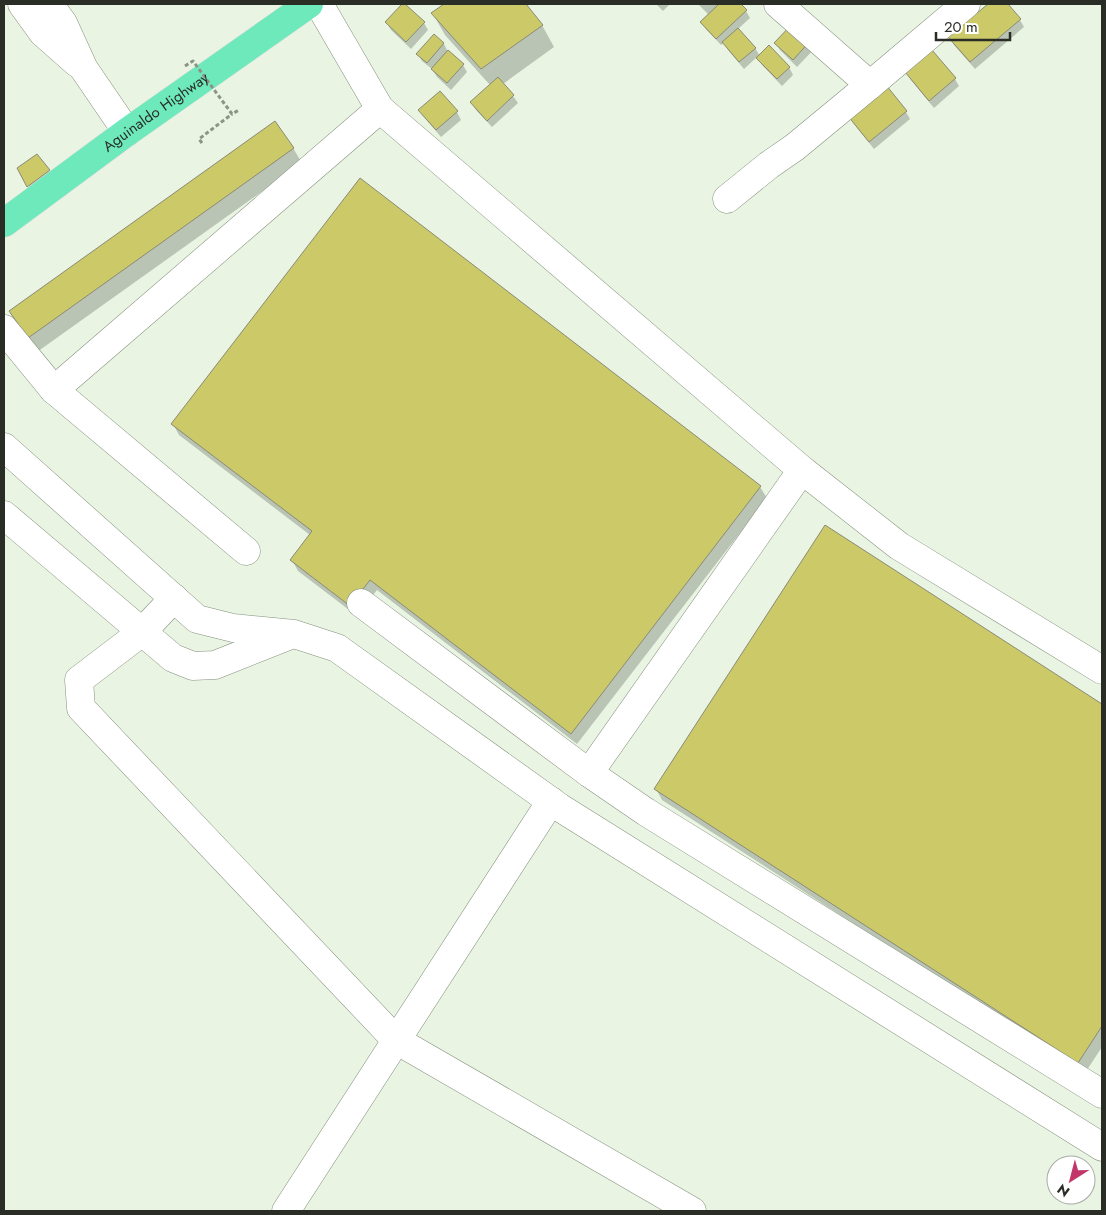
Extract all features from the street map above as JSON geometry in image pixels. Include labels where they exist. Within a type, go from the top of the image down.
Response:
[{"type":"main road","name":"Aguinaldo Highway","points":[[4,223],[127,132],[309,4]]},
{"type":"street","points":[[22,4],[43,33],[84,69]]},
{"type":"street","points":[[49,4],[64,23],[84,69],[127,132]]},
{"type":"street","points":[[320,4],[380,109],[802,470],[898,546],[1102,670]]},
{"type":"street","points":[[778,4],[870,85]]},
{"type":"street","points":[[727,199],[795,147],[966,4]]},
{"type":"street","points":[[54,390],[380,109]]},
{"type":"street","points":[[4,329],[54,390],[246,551]]},
{"type":"street","points":[[4,447],[197,618],[233,628],[294,634],[336,648],[551,801],[1102,1148]]},
{"type":"street","points":[[589,773],[802,470]]},
{"type":"street","points":[[4,515],[174,658],[194,666],[215,665],[294,634]]},
{"type":"street","points":[[174,598],[142,632],[80,680],[81,708],[396,1040],[692,1211]]},
{"type":"street","points":[[361,603],[589,773],[646,812],[1102,1094]]},
{"type":"street","points":[[286,1211],[551,801]]},
{"type":"path","points":[[185,66],[193,61],[232,114]]},
{"type":"path","points":[[202,143],[199,139],[239,110]]},
{"type":"building","points":[[402,4],[405,4],[425,22],[406,42],[385,22]]},
{"type":"building","points":[[444,4],[526,4],[543,25],[481,69],[431,13]]},
{"type":"building","points":[[719,4],[741,4],[747,10],[716,39],[700,22]]},
{"type":"building","points":[[988,4],[1008,4],[1021,19],[970,62],[948,37]]},
{"type":"building","points":[[794,22],[812,39],[793,60],[774,43]]},
{"type":"building","points":[[738,28],[756,48],[739,62],[722,42]]},
{"type":"building","points":[[434,34],[444,43],[427,63],[416,54]]},
{"type":"building","points":[[769,45],[790,67],[777,79],[756,58]]},
{"type":"building","points":[[448,50],[464,64],[447,83],[431,69]]},
{"type":"building","points":[[932,50],[956,78],[929,101],[905,72]]},
{"type":"building","points":[[498,77],[514,95],[487,121],[470,102]]},
{"type":"building","points":[[886,85],[907,111],[869,142],[848,116]]},
{"type":"building","points":[[440,91],[458,111],[436,130],[418,110]]},
{"type":"building","points":[[275,121],[294,148],[28,338],[9,311]]},
{"type":"building","points":[[37,154],[50,170],[27,187],[17,168]]},
{"type":"building","points":[[360,178],[761,486],[571,734],[370,580],[350,606],[290,560],[312,531],[171,424]]},
{"type":"building","points":[[825,525],[1102,704],[1102,1026],[1078,1063],[654,789]]}]
